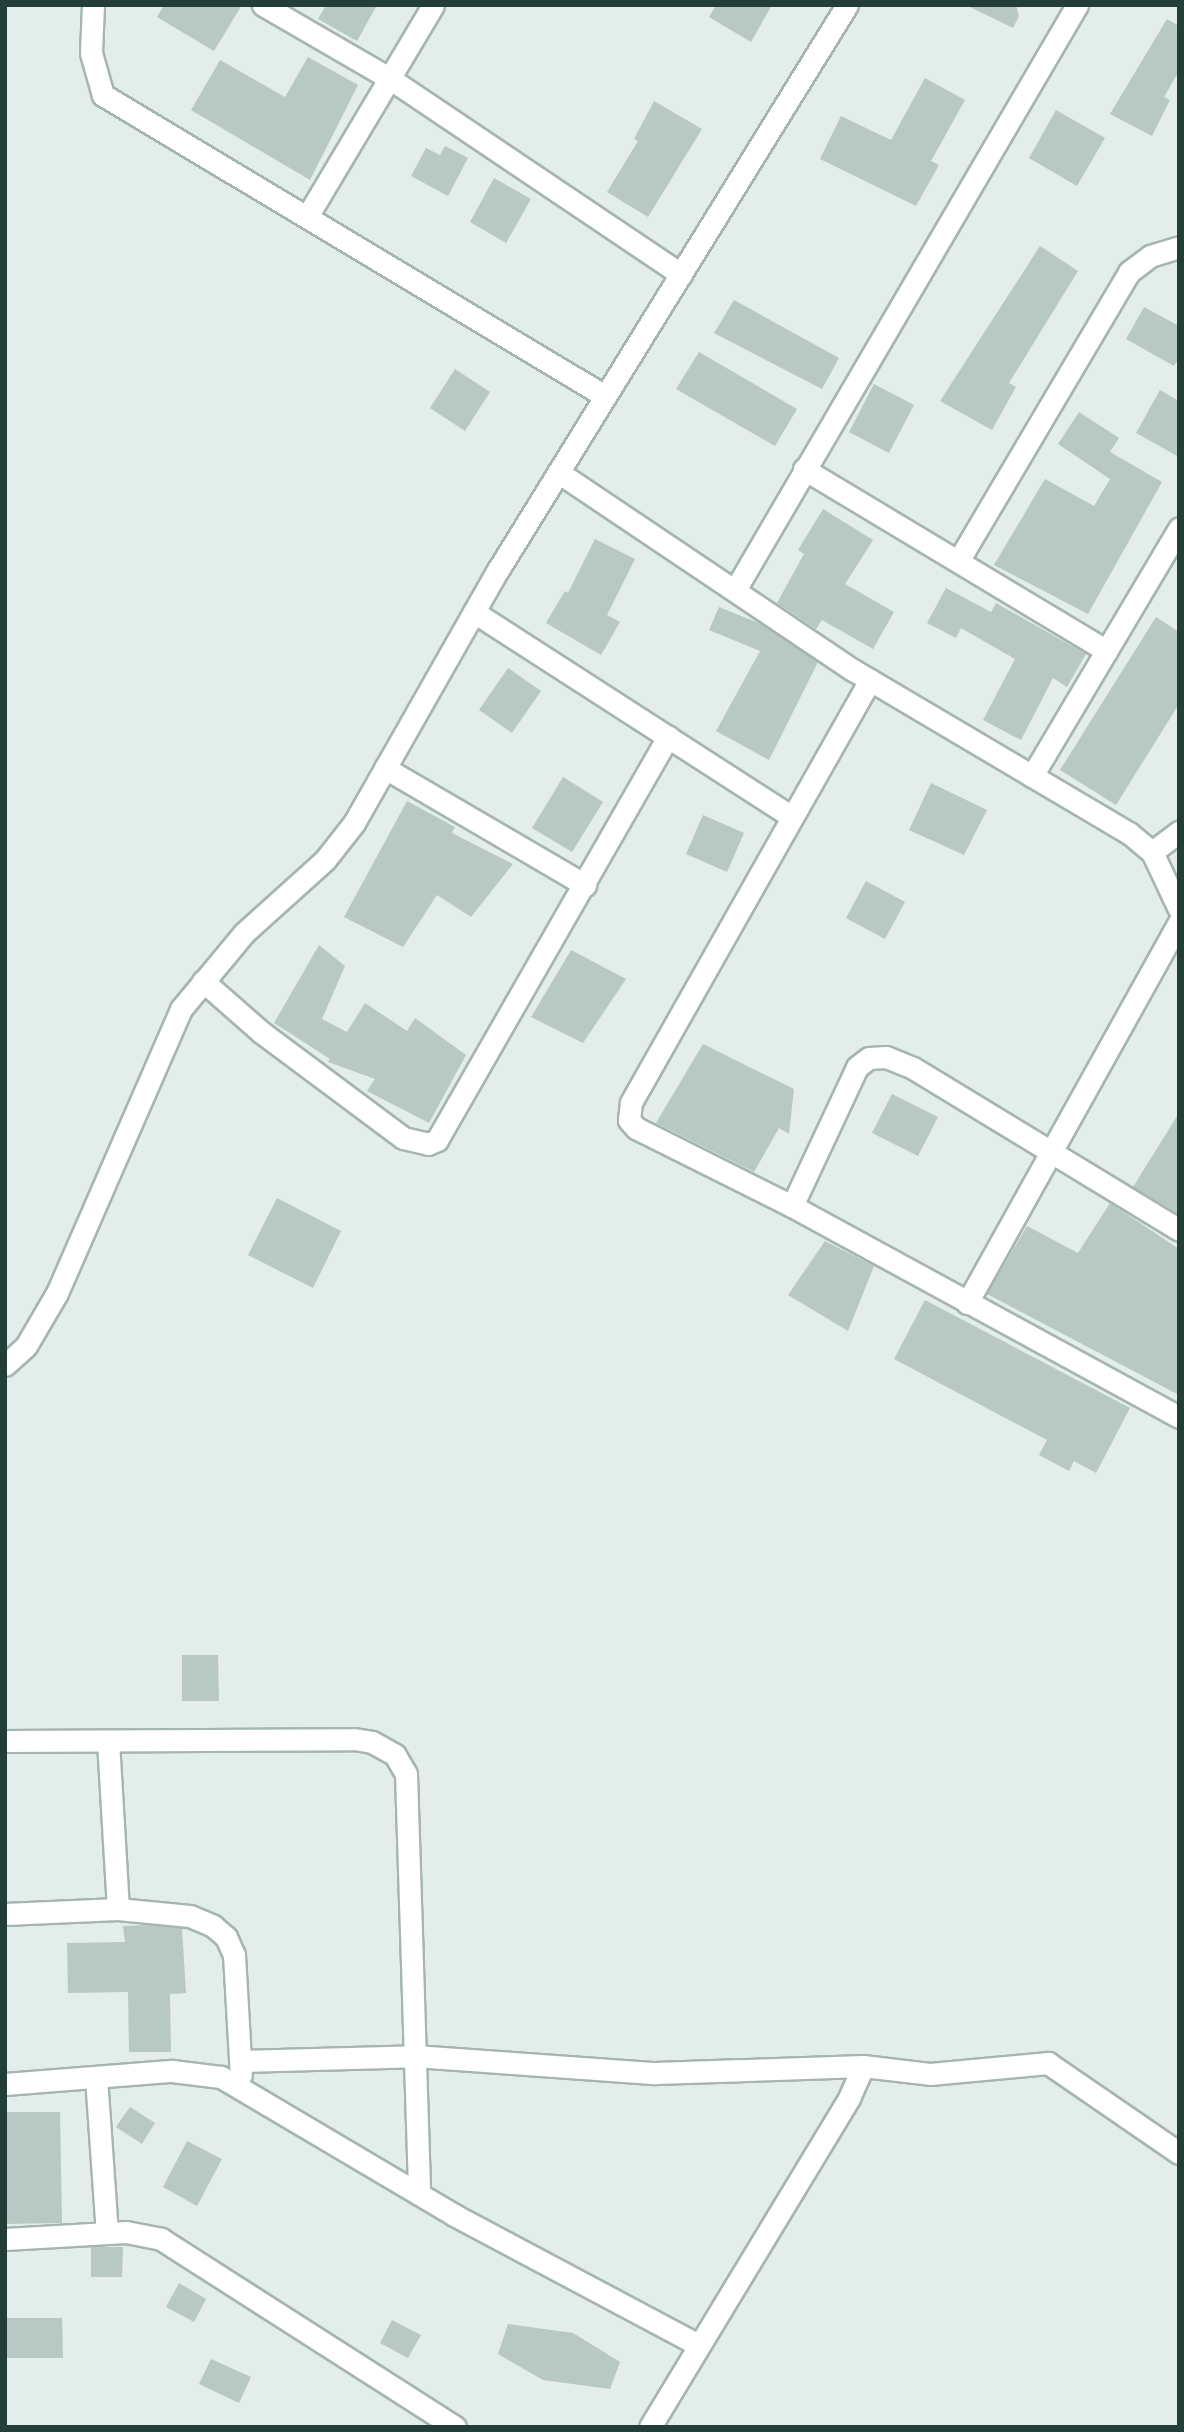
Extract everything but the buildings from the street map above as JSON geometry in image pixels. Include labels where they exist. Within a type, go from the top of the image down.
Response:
[{"type":"street","points":[[93,5],[92,53],[103,95],[308,215],[605,396]]},
{"type":"street","points":[[263,5],[389,78],[681,274]]},
{"type":"street","points":[[308,215],[433,5]]},
{"type":"street","points":[[5,1365],[26,1346],[57,1293],[165,1038],[203,981],[244,933],[325,860],[354,823],[474,612],[558,472],[847,5]]},
{"type":"street","points":[[735,590],[1077,5]]},
{"type":"street","points":[[960,558],[1129,272],[1150,256],[1179,247]]},
{"type":"street","points":[[804,469],[960,558],[1107,651]]},
{"type":"street","points":[[558,472],[870,680],[1129,833],[1152,852],[1179,909]]},
{"type":"street","points":[[1032,776],[1179,528]]},
{"type":"street","points":[[474,612],[792,817]]},
{"type":"street","points":[[870,680],[627,1111],[636,1128],[792,1206],[1179,1416]]},
{"type":"street","points":[[203,981],[334,1089],[403,1138],[428,1144],[445,1133],[668,737]]},
{"type":"street","points":[[385,768],[585,884]]},
{"type":"street","points":[[1152,852],[1179,832]]},
{"type":"street","points":[[967,1303],[1179,922]]},
{"type":"street","points":[[792,1206],[857,1067],[869,1058],[886,1057],[913,1068],[1050,1154],[1179,1230]]},
{"type":"street","points":[[5,1741],[354,1739],[372,1742],[395,1755],[406,1774],[419,2194]]},
{"type":"street","points":[[108,1741],[118,1909]]},
{"type":"street","points":[[5,1914],[118,1909],[198,1918],[226,1937],[234,1955],[242,2088]]},
{"type":"street","points":[[241,2062],[415,2056],[655,2073],[863,2066],[930,2074],[1048,2063],[1179,2153]]},
{"type":"street","points":[[650,2427],[849,2098],[863,2066]]},
{"type":"street","points":[[5,2084],[201,2072],[242,2088],[419,2194],[698,2345]]},
{"type":"street","points":[[96,2077],[107,2233]]},
{"type":"street","points":[[5,2239],[126,2231],[171,2245],[455,2427]]}]
